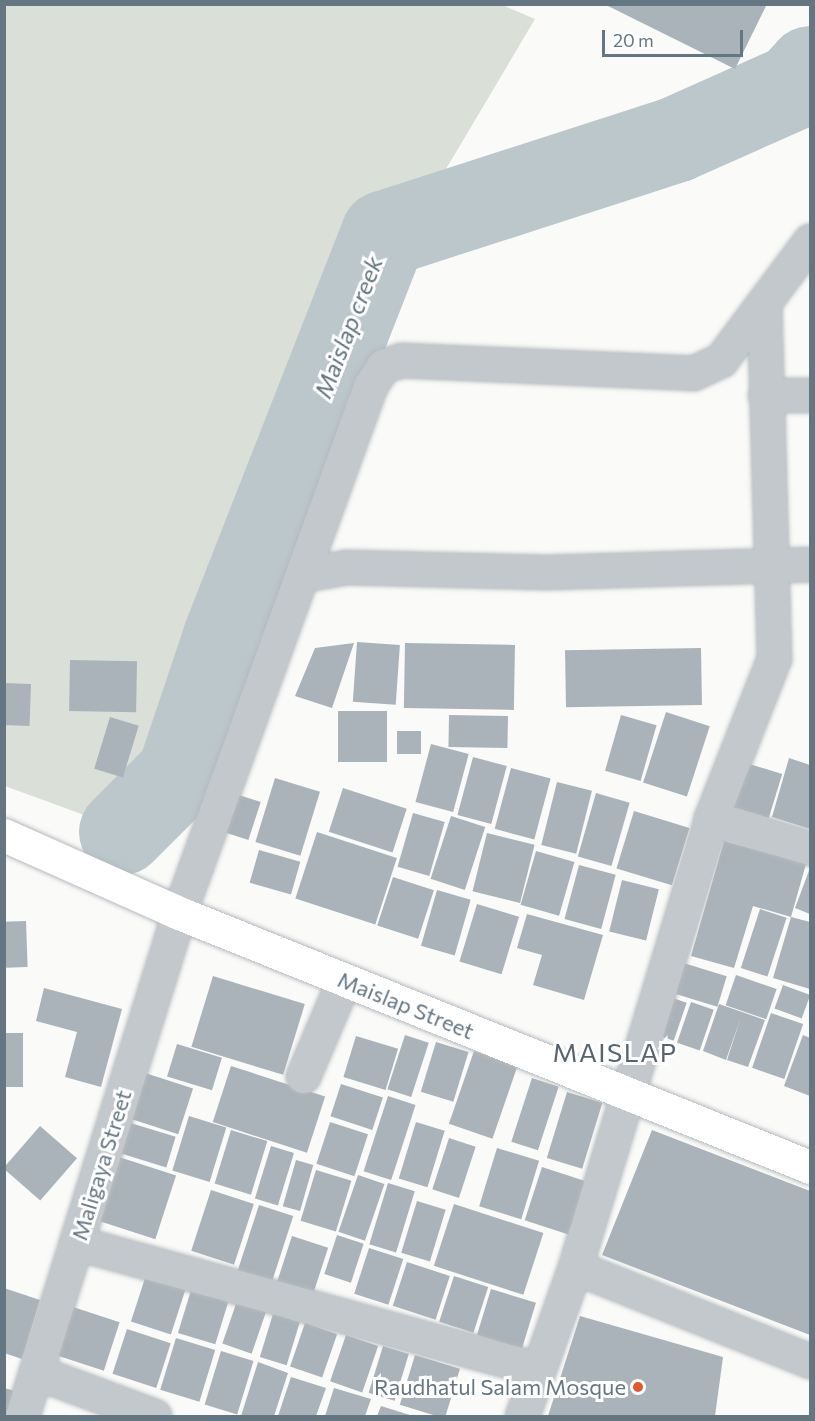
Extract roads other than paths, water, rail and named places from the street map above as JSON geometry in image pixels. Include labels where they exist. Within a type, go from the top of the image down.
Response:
[{"type":"main road","name":"Maislap Street","points":[[4,835],[179,914],[810,1167]]},
{"type":"street","points":[[522,1416],[575,1267],[711,818],[774,658],[774,564],[765,395],[764,308],[810,241]]},
{"type":"street","name":"Maligaya Street","points":[[22,1416],[179,914],[306,574],[370,386],[382,366],[401,360],[693,374],[721,360],[764,308]]},
{"type":"street","points":[[765,395],[810,394]]},
{"type":"street","points":[[306,574],[346,567],[546,572],[810,564]]},
{"type":"street","points":[[711,818],[810,848]]},
{"type":"street","points":[[303,1076],[344,980]]},
{"type":"street","points":[[77,1243],[537,1369]]},
{"type":"street","points":[[575,1267],[810,1361]]},
{"type":"street","points":[[36,1372],[154,1416]]},
{"type":"waterway","name":"Maislap creek","points":[[122,832],[180,774],[226,637],[384,234],[675,140],[794,87],[810,69]]},
{"type":"place","name":"Raudhatul Salam Mosque","points":[[638,1387]]},
{"type":"district","name":"MAISLAP","points":[[615,1052]]}]
